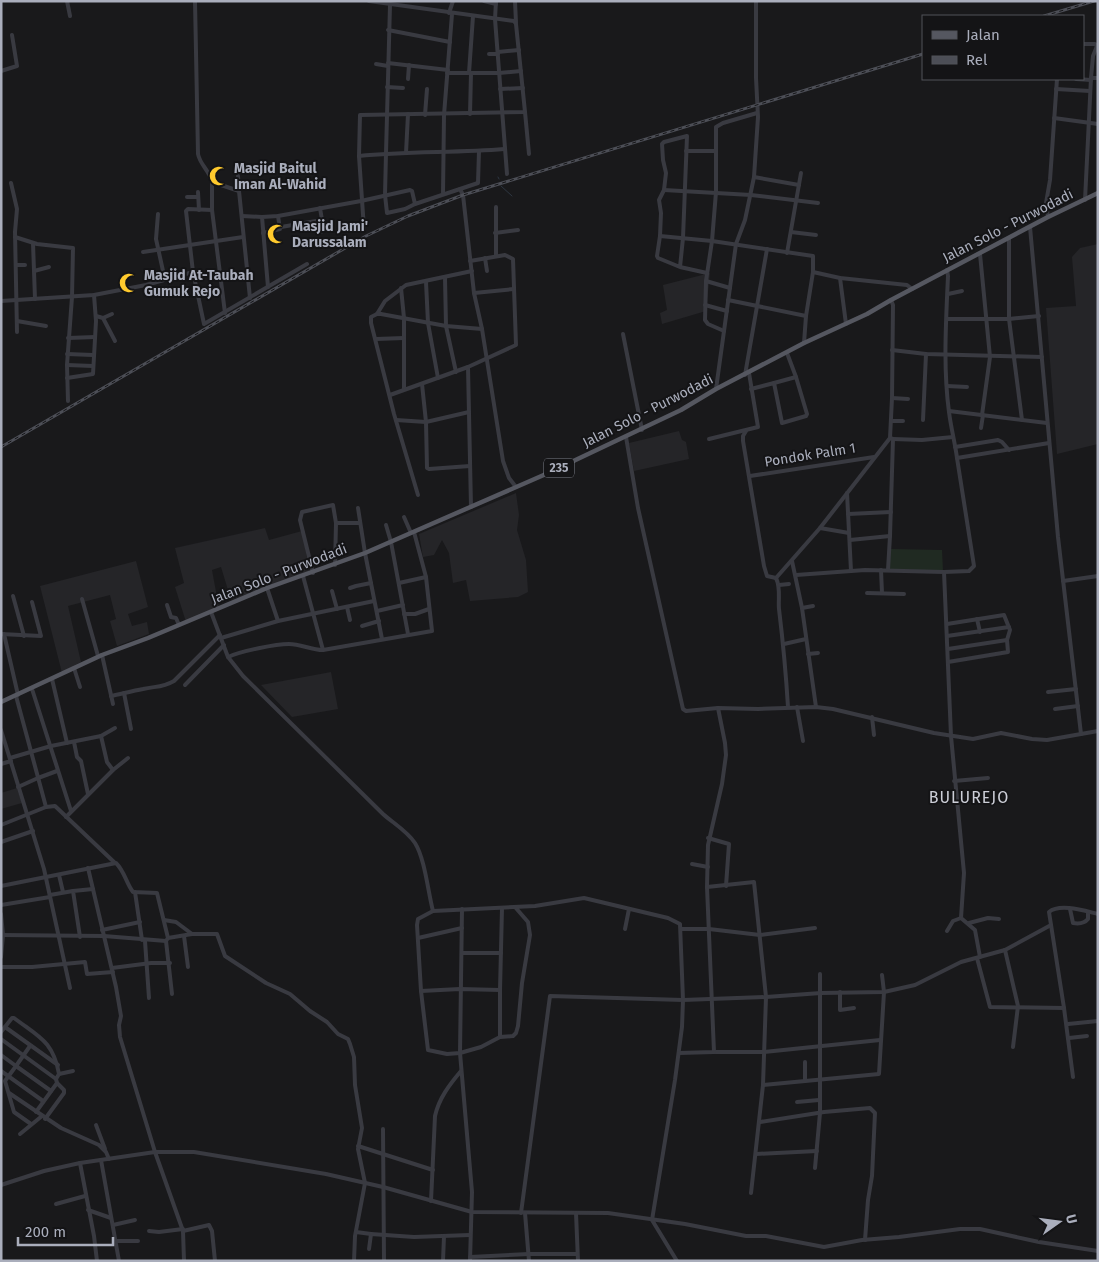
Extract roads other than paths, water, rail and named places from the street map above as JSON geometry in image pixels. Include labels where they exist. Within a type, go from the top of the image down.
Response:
[{"type":"main road","name":"Jalan Solo - Purwodadi","points":[[1,702],[100,656],[267,588],[313,573],[391,542],[642,430],[804,343],[846,324],[1030,228],[1048,216],[1098,193]]},
{"type":"street","points":[[67,1],[70,16]]},
{"type":"street","points":[[195,1],[198,154],[200,161],[210,174],[212,182],[212,212],[225,312]]},
{"type":"street","points":[[443,194],[444,114],[452,1]]},
{"type":"street","points":[[484,1],[496,3],[495,19],[507,174]]},
{"type":"street","points":[[515,1],[529,154]]},
{"type":"street","points":[[716,389],[736,244],[754,178],[757,113],[756,1]]},
{"type":"street","points":[[370,2],[450,14],[512,20],[516,23]]},
{"type":"street","points":[[390,5],[385,195],[387,213],[389,214],[478,183],[479,151]]},
{"type":"street","points":[[470,114],[473,16]]},
{"type":"street","points":[[388,30],[450,42]]},
{"type":"street","points":[[1,71],[17,66],[12,35]]},
{"type":"street","points":[[1084,44],[1096,45],[1097,50],[1093,56],[1091,79],[1084,200]]},
{"type":"street","points":[[489,54],[519,50]]},
{"type":"street","points":[[376,64],[409,65],[447,72],[499,73],[521,71]]},
{"type":"street","points":[[408,79],[409,65]]},
{"type":"street","points":[[1084,79],[1098,78]]},
{"type":"street","points":[[1048,216],[1046,203],[1050,180],[1057,80]]},
{"type":"street","points":[[387,87],[403,88]]},
{"type":"street","points":[[500,89],[523,88]]},
{"type":"street","points":[[425,115],[427,89]]},
{"type":"street","points":[[1056,89],[1090,92]]},
{"type":"street","points":[[364,229],[359,156],[359,116],[525,112]]},
{"type":"street","points":[[724,331],[705,322],[706,281],[716,192],[716,126],[757,113]]},
{"type":"street","points":[[406,153],[408,114]]},
{"type":"street","points":[[1054,118],[1098,124]]},
{"type":"street","points":[[680,266],[684,238],[686,136],[663,142],[663,160],[666,173],[664,190],[659,200],[661,213],[657,257],[680,266],[707,273]]},
{"type":"street","points":[[359,156],[386,153],[504,149]]},
{"type":"street","points":[[686,151],[716,151]]},
{"type":"street","points":[[787,253],[801,173]]},
{"type":"street","points":[[238,176],[250,298]]},
{"type":"street","points":[[754,178],[799,185]]},
{"type":"street","points":[[212,182],[239,191]]},
{"type":"street","points":[[11,183],[17,209],[15,237],[17,332]]},
{"type":"street","points":[[460,189],[463,195],[474,293],[482,328],[504,467],[509,478],[516,486]]},
{"type":"street","points":[[242,216],[278,216],[411,190],[415,204]]},
{"type":"street","points":[[664,190],[751,194],[818,203]]},
{"type":"street","points":[[198,192],[199,210]]},
{"type":"street","points":[[187,197],[198,197]]},
{"type":"street","points":[[496,207],[496,256]]},
{"type":"street","points":[[319,232],[323,232],[320,208]]},
{"type":"street","points":[[212,212],[187,210],[193,272],[205,324],[307,264]]},
{"type":"street","points":[[158,214],[156,236],[165,280]]},
{"type":"street","points":[[278,216],[281,227]]},
{"type":"street","points":[[262,217],[268,287]]},
{"type":"street","points":[[263,233],[280,229],[281,227],[322,220]]},
{"type":"street","points":[[1030,228],[1049,443],[1081,734]]},
{"type":"street","points":[[495,233],[518,230]]},
{"type":"street","points":[[791,232],[816,236]]},
{"type":"street","points":[[660,236],[736,244],[813,256],[813,272],[804,343]]},
{"type":"street","points":[[15,237],[53,247],[73,248],[72,297],[67,354],[68,400]]},
{"type":"street","points":[[143,252],[243,237]]},
{"type":"street","points":[[1009,238],[1009,319],[1022,420]]},
{"type":"street","points":[[33,243],[35,299]]},
{"type":"street","points":[[709,439],[757,428],[759,425],[747,374],[767,249]]},
{"type":"street","points":[[980,254],[990,357],[981,428]]},
{"type":"street","points":[[390,396],[468,368],[516,345],[513,259],[507,255],[470,261]]},
{"type":"street","points":[[486,258],[487,271]]},
{"type":"street","points":[[16,265],[25,265]]},
{"type":"street","points":[[34,271],[49,267]]},
{"type":"street","points":[[796,575],[881,570],[969,571],[974,566],[949,411],[946,354],[947,270]]},
{"type":"street","points":[[418,495],[370,320],[385,301],[401,288],[410,284],[472,271]]},
{"type":"street","points":[[1,301],[94,295],[193,272]]},
{"type":"street","points":[[813,272],[840,278],[907,285],[912,289]]},
{"type":"street","points":[[444,278],[446,326],[456,372]]},
{"type":"street","points":[[840,278],[846,324]]},
{"type":"street","points":[[706,281],[730,288]]},
{"type":"street","points":[[426,282],[428,323],[438,378]]},
{"type":"street","points":[[401,288],[404,318],[404,390]]},
{"type":"street","points":[[474,293],[514,289]]},
{"type":"street","points":[[948,294],[962,290]]},
{"type":"street","points":[[67,378],[92,374],[96,316],[94,295]]},
{"type":"street","points":[[728,300],[806,316]]},
{"type":"street","points":[[888,570],[891,512],[893,305],[891,300]]},
{"type":"street","points":[[705,305],[728,311]]},
{"type":"street","points":[[96,316],[103,318],[112,314]]},
{"type":"street","points":[[376,314],[446,326],[482,328]]},
{"type":"street","points":[[947,318],[1009,319],[1039,316]]},
{"type":"street","points":[[103,318],[115,342]]},
{"type":"street","points":[[17,321],[46,326]]},
{"type":"street","points":[[622,334],[642,430]]},
{"type":"street","points":[[68,338],[95,338]]},
{"type":"street","points":[[376,339],[404,338]]},
{"type":"street","points":[[892,350],[926,354],[990,357],[1042,357]]},
{"type":"street","points":[[774,383],[781,422],[784,423],[807,415],[787,353]]},
{"type":"street","points":[[67,354],[93,355]]},
{"type":"street","points":[[923,420],[926,354]]},
{"type":"street","points":[[67,364],[93,366]]},
{"type":"street","points":[[468,368],[470,507]]},
{"type":"street","points":[[751,389],[796,377]]},
{"type":"street","points":[[422,384],[426,422],[427,469],[470,466]]},
{"type":"street","points":[[947,386],[966,388]]},
{"type":"street","points":[[892,398],[908,399]]},
{"type":"street","points":[[949,411],[1047,423]]},
{"type":"street","points":[[396,420],[426,422],[469,412]]},
{"type":"street","points":[[892,421],[903,421]]},
{"type":"street","points":[[746,430],[743,441],[766,574],[776,578],[779,585],[779,607],[784,644],[788,707]]},
{"type":"street","points":[[626,437],[638,508],[682,709],[686,711],[718,708],[816,707],[847,711],[951,736],[973,739],[1001,733],[1040,740],[1098,731]]},
{"type":"street","points":[[776,578],[820,528],[874,457],[891,439],[922,440],[953,437]]},
{"type":"street","points":[[956,447],[1001,440],[1009,450]]},
{"type":"street","points":[[957,458],[1049,443]]},
{"type":"street","points":[[975,444],[977,455]]},
{"type":"street","name":"Pondok Palm 1","points":[[750,476],[874,457]]},
{"type":"street","points":[[847,492],[851,571]]},
{"type":"street","points":[[313,573],[300,516],[302,512],[332,505],[334,508],[336,523],[335,564]]},
{"type":"street","points":[[358,508],[382,639]]},
{"type":"street","points":[[848,514],[891,512]]},
{"type":"street","points":[[228,657],[254,649],[288,644],[323,650],[432,631],[426,577],[413,532],[404,517]]},
{"type":"street","points":[[336,523],[360,523]]},
{"type":"street","points":[[386,526],[391,542],[408,634]]},
{"type":"street","points":[[820,528],[849,533]]},
{"type":"street","points":[[850,540],[890,536]]},
{"type":"street","points":[[792,561],[802,608],[816,707]]},
{"type":"street","points":[[881,570],[882,593]]},
{"type":"street","points":[[944,572],[951,736],[964,873],[961,918]]},
{"type":"street","points":[[303,576],[323,650]]},
{"type":"street","points":[[1063,580],[1098,576]]},
{"type":"street","points":[[399,582],[426,577]]},
{"type":"street","points":[[350,588],[371,583]]},
{"type":"street","points":[[779,585],[789,584]]},
{"type":"street","points":[[267,588],[278,622]]},
{"type":"street","points":[[332,590],[337,608]]},
{"type":"street","points":[[867,593],[904,594]]},
{"type":"street","points":[[13,596],[24,636]]},
{"type":"street","points":[[82,599],[100,656],[112,704]]},
{"type":"street","points":[[111,696],[144,688],[162,687],[174,681],[220,636],[313,613],[374,601]]},
{"type":"street","points":[[32,602],[41,636],[3,634],[46,807]]},
{"type":"street","points":[[167,605],[170,616],[176,618],[179,625]]},
{"type":"street","points":[[377,611],[403,605]]},
{"type":"street","points":[[802,608],[812,606]]},
{"type":"street","points":[[347,607],[350,620]]},
{"type":"street","points":[[404,614],[414,614],[429,609]]},
{"type":"street","points":[[211,612],[228,657],[243,676],[383,814],[404,830],[414,842],[420,855],[433,911]]},
{"type":"street","points":[[947,624],[1004,615],[1009,627],[1008,652],[948,662]]},
{"type":"street","points":[[977,619],[980,632]]},
{"type":"street","points":[[362,626],[379,621]]},
{"type":"street","points":[[948,636],[1009,627]]},
{"type":"street","points":[[784,644],[806,639]]},
{"type":"street","points":[[948,649],[1007,640]]},
{"type":"street","points":[[982,644],[983,656]]},
{"type":"street","points":[[186,685],[224,646]]},
{"type":"street","points":[[808,654],[818,653]]},
{"type":"street","points":[[74,668],[80,687]]},
{"type":"street","points":[[52,679],[68,743]]},
{"type":"street","points":[[32,689],[71,811]]},
{"type":"street","points":[[1048,692],[1076,689]]},
{"type":"street","points":[[124,693],[130,729]]},
{"type":"street","points":[[797,706],[803,741]]},
{"type":"street","points":[[1055,709],[1078,706]]},
{"type":"street","points":[[714,1052],[707,887],[708,838],[726,761],[725,743],[718,708]]},
{"type":"street","points":[[872,717],[874,735]]},
{"type":"street","points":[[1,764],[31,751],[101,736],[115,728]]},
{"type":"street","points":[[1,730],[46,878],[70,988]]},
{"type":"street","points":[[101,736],[107,762],[113,770]]},
{"type":"street","points":[[74,742],[77,757],[81,761],[88,794]]},
{"type":"street","points":[[66,817],[113,770],[128,758]]},
{"type":"street","points":[[18,787],[57,771]]},
{"type":"street","points":[[954,781],[988,778]]},
{"type":"street","points":[[1,825],[46,807],[55,806],[118,865],[132,891],[157,892],[167,940],[172,994]]},
{"type":"street","points":[[1,842],[33,831]]},
{"type":"street","points":[[708,838],[729,844],[726,886]]},
{"type":"street","points":[[1,886],[46,878],[114,862]]},
{"type":"street","points":[[692,864],[708,867]]},
{"type":"street","points":[[88,868],[121,1016],[119,1025],[120,1036],[155,1152],[183,1230],[184,1261]]},
{"type":"street","points":[[59,874],[63,892]]},
{"type":"street","points":[[707,887],[754,882],[766,997],[763,1086],[751,1193]]},
{"type":"street","points":[[1,905],[93,887],[99,884]]},
{"type":"street","points":[[73,891],[80,937]]},
{"type":"street","points":[[135,892],[146,964],[148,998]]},
{"type":"street","points":[[515,907],[528,922],[530,935],[517,1030],[513,1036],[500,1037],[481,1047],[460,1053],[447,1054],[428,1050],[421,991],[418,919],[433,911],[515,907],[584,898],[679,922],[681,929],[683,1000],[679,1053],[652,1220],[677,1261]]},
{"type":"street","points":[[500,1037],[502,908]]},
{"type":"street","points":[[462,909],[460,1053],[472,1192],[470,1259],[529,1254],[578,1254]]},
{"type":"street","points":[[625,929],[629,909]]},
{"type":"street","points":[[1070,909],[1073,923],[1079,924],[1088,919],[1088,912]]},
{"type":"street","points":[[1073,1077],[1068,1024],[1050,911],[1070,909],[1098,914]]},
{"type":"street","points":[[1,914],[1,957]]},
{"type":"street","points":[[961,918],[975,930],[978,957],[990,1007],[1064,1008]]},
{"type":"street","points":[[947,931],[953,921],[961,918]]},
{"type":"street","points":[[969,923],[988,918],[999,919]]},
{"type":"street","points":[[164,920],[176,922],[192,934]]},
{"type":"street","points":[[102,930],[140,922]]},
{"type":"street","points":[[530,1261],[523,1213],[550,996],[683,1000],[840,992],[884,992],[915,985],[954,965],[1005,950],[1051,925]]},
{"type":"street","points":[[418,938],[462,928]]},
{"type":"street","points":[[681,929],[709,929],[760,935],[815,928]]},
{"type":"street","points":[[2,935],[104,936],[143,940],[167,940],[192,934],[217,934],[224,956],[266,982],[290,994],[327,1022],[338,1034],[348,1039],[354,1057],[355,1085],[362,1128],[358,1152],[365,1183],[356,1232],[354,1261]]},
{"type":"street","points":[[184,936],[188,967]]},
{"type":"street","points":[[1005,950],[1018,1006],[1013,1047]]},
{"type":"street","points":[[462,953],[502,953]]},
{"type":"street","points":[[1,967],[32,967],[85,962],[87,974],[146,964],[170,964]]},
{"type":"street","points":[[815,1168],[820,1112],[820,974]]},
{"type":"street","points":[[763,1086],[879,1074],[884,992],[882,976]]},
{"type":"street","points":[[421,991],[460,989],[500,990]]},
{"type":"street","points":[[840,992],[840,1010],[854,1008]]},
{"type":"street","points":[[1,1032],[14,1018],[48,1044],[56,1058],[59,1074],[57,1081],[36,1112]]},
{"type":"street","points":[[1068,1024],[1098,1021]]},
{"type":"street","points":[[5,1027],[58,1065]]},
{"type":"street","points":[[1069,1038],[1087,1036]]},
{"type":"street","points":[[1,1039],[57,1081],[64,1090],[64,1093],[44,1117],[31,1124],[20,1134]]},
{"type":"street","points":[[679,1053],[764,1052],[880,1040]]},
{"type":"street","points":[[30,1046],[5,1081],[14,1112],[31,1124]]},
{"type":"street","points":[[1,1055],[51,1091]]},
{"type":"street","points":[[805,1062],[805,1082]]},
{"type":"street","points":[[1,1071],[43,1101]]},
{"type":"street","points":[[59,1074],[73,1071]]},
{"type":"street","points":[[432,1201],[434,1131],[437,1108],[461,1071]]},
{"type":"street","points":[[9,1092],[61,1128],[99,1145],[106,1152]]},
{"type":"street","points":[[797,1102],[819,1100]]},
{"type":"street","points":[[760,1122],[820,1112],[870,1108],[875,1113],[872,1176],[865,1226],[865,1240]]},
{"type":"street","points":[[96,1125],[109,1159]]},
{"type":"street","points":[[383,1129],[384,1261]]},
{"type":"street","points":[[358,1146],[434,1170]]},
{"type":"street","points":[[756,1154],[817,1151]]},
{"type":"street","points":[[1,1185],[44,1171],[101,1160],[155,1152],[194,1152],[326,1174],[382,1187],[472,1212],[608,1213],[685,1224],[746,1236],[766,1236],[818,1246],[832,1246],[865,1240],[974,1229],[1098,1252]]},
{"type":"street","points":[[101,1160],[119,1261]]},
{"type":"street","points":[[80,1164],[97,1261]]},
{"type":"street","points":[[56,1204],[85,1196]]},
{"type":"street","points":[[88,1210],[111,1218]]},
{"type":"street","points":[[576,1213],[578,1261]]},
{"type":"street","points":[[112,1225],[135,1220]]},
{"type":"street","points":[[149,1231],[183,1230],[209,1225],[212,1231],[215,1261]]},
{"type":"street","points":[[356,1232],[383,1236],[470,1235]]},
{"type":"street","points":[[369,1249],[371,1234]]},
{"type":"street","points":[[443,1261],[444,1236]]},
{"type":"street","points":[[116,1241],[138,1241]]},
{"type":"waterway","points":[[501,186],[512,196]]},
{"type":"railway","points":[[1047,15],[1094,1]]},
{"type":"railway","points":[[1,447],[366,236],[408,216],[463,195],[922,54]]},
{"type":"place","name":"Masjid Baitul Iman Al-Wahid","points":[[219,176]]},
{"type":"place","name":"Masjid Jami' Darussalam","points":[[277,234]]},
{"type":"place","name":"Masjid At-Taubah Gumuk Rejo","points":[[129,283]]},
{"type":"district","name":"BULUREJO","points":[[969,797]]}]
